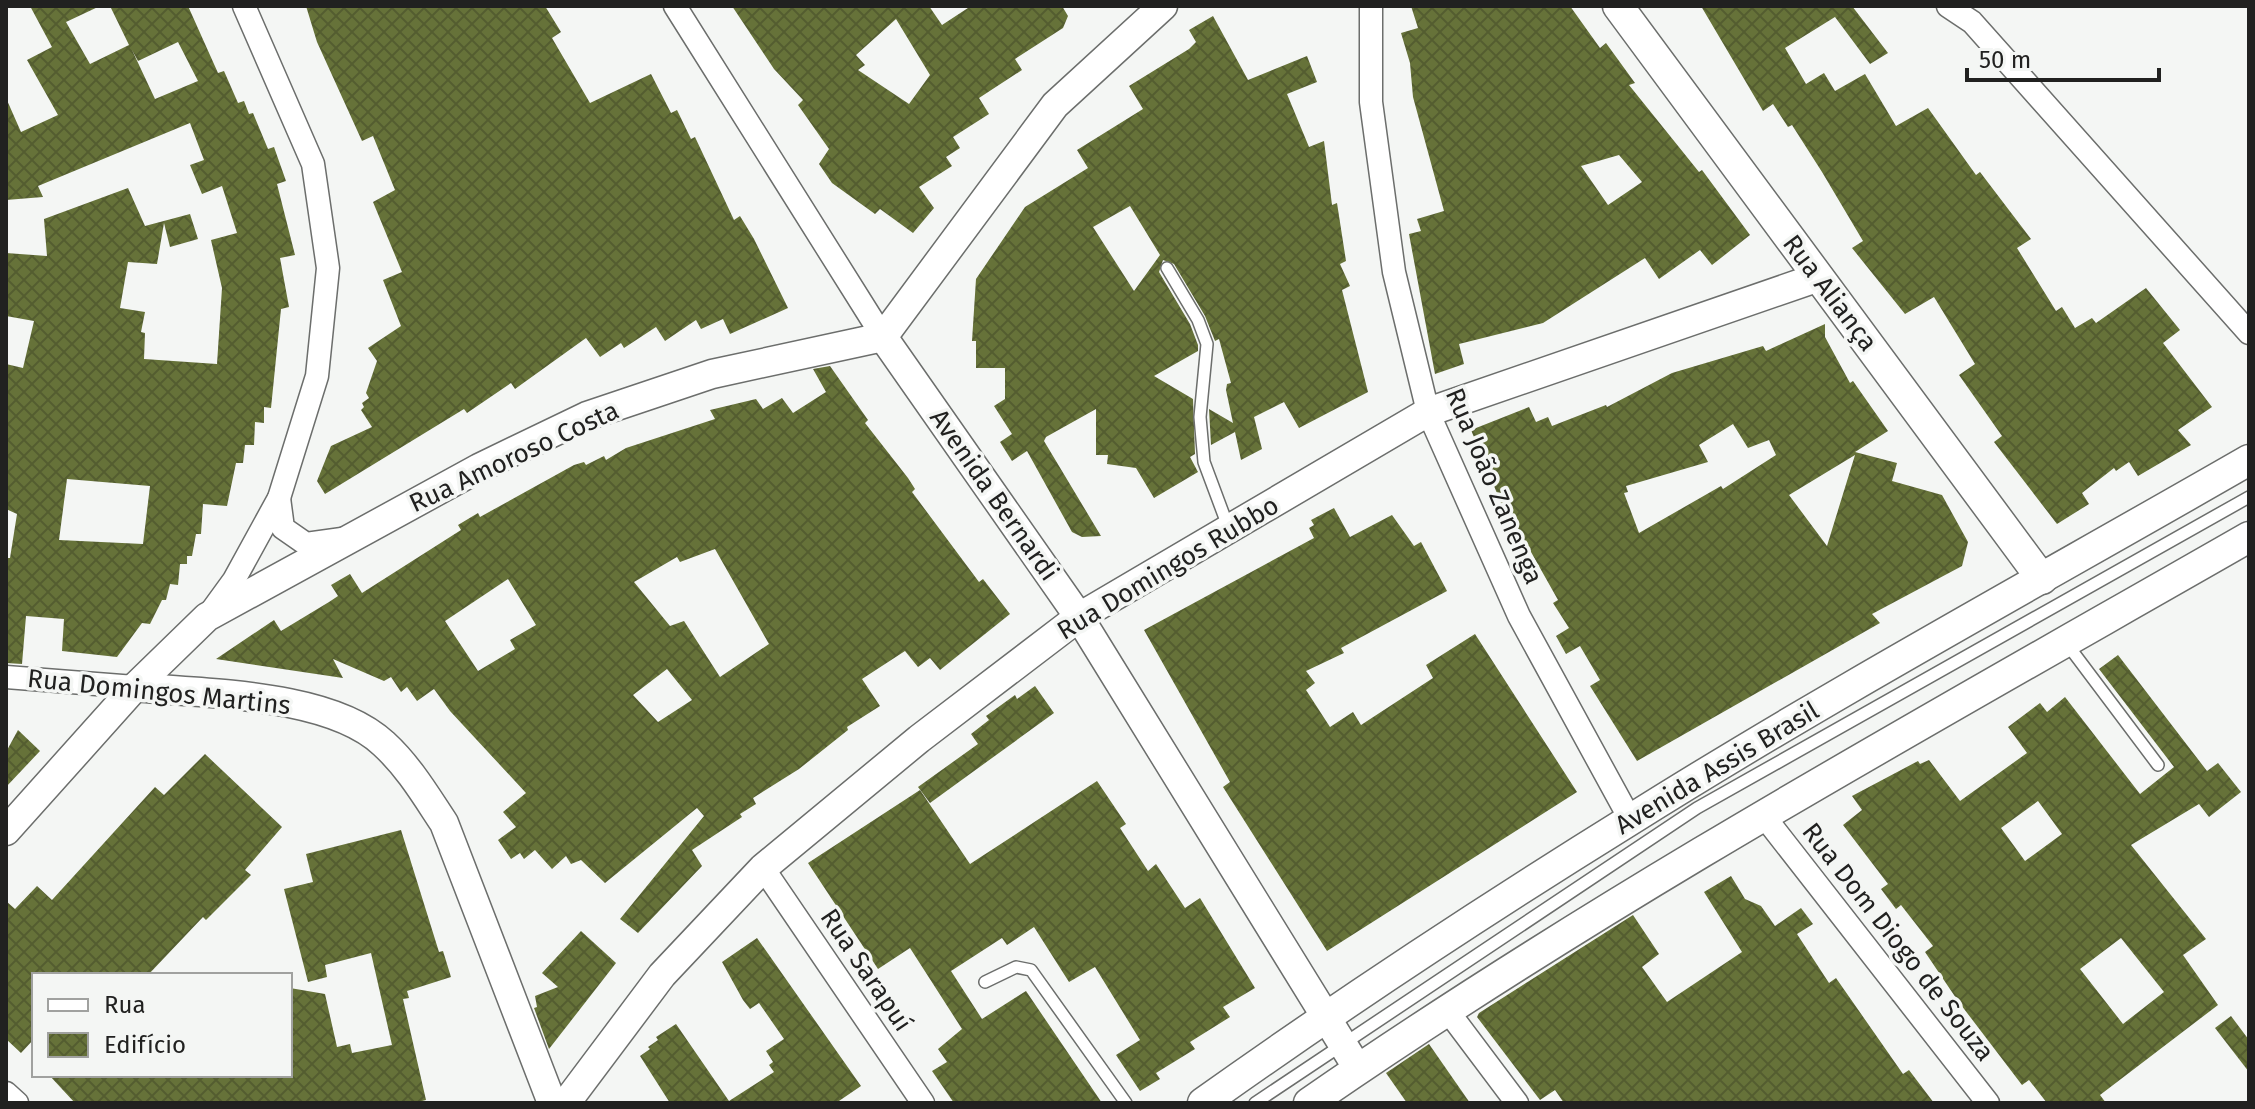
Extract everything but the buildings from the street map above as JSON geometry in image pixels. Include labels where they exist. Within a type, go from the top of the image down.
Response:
[{"type":"main road","name":"Rua Aliança","points":[[1618,6],[2042,579]]},
{"type":"main road","name":"Avenida Assis Brasil","points":[[1203,1103],[1324,1017],[1630,819],[1818,707],[2249,460]]},
{"type":"main road","points":[[1309,1103],[1447,1010],[1763,815],[2249,537]]},
{"type":"street","points":[[207,617],[234,580],[279,498],[317,376],[328,268],[313,164],[244,6]]},
{"type":"street","name":"Avenida Bernardi","points":[[675,6],[883,337],[1079,617],[1358,1069]]},
{"type":"street","points":[[883,337],[1055,105],[1163,6]]},
{"type":"street","name":"Rua João Zanenga","points":[[1371,6],[1371,102],[1394,272],[1428,412],[1519,616],[1630,819]]},
{"type":"street","points":[[1948,6],[1972,22],[2249,333]]},
{"type":"street","name":"Rua Domingos Rubbo","points":[[566,1103],[662,975],[763,868],[919,739],[1079,617],[1428,412],[1819,277]]},
{"type":"street","name":"Rua Amoroso Costa","points":[[6,831],[135,687],[207,617],[479,468],[587,416],[712,374],[883,337]]},
{"type":"street","points":[[279,498],[283,528],[306,544],[350,538]]},
{"type":"street","name":"Rua Domingos Martins","points":[[6,677],[277,701],[334,715],[383,742],[418,783],[444,823],[552,1103]]},
{"type":"street","name":"Rua Dom Diogo de Souza","points":[[1763,815],[1988,1103]]},
{"type":"street","name":"Rua Sarapuí","points":[[763,868],[923,1103]]},
{"type":"street","points":[[1447,1010],[1517,1103]]},
{"type":"street","points":[[6,1093],[17,1103]]},
{"type":"lane","points":[[1167,268],[1198,320],[1207,344],[1200,417],[1204,462],[1229,530]]},
{"type":"lane","points":[[1255,1103],[1697,808],[2249,497]]},
{"type":"lane","points":[[2066,642],[2158,765]]},
{"type":"lane","points":[[985,982],[1016,967],[1031,970],[1126,1103]]},
{"type":"lane","points":[[1227,1103],[1324,1017]]},
{"type":"lane","points":[[1295,1103],[1358,1069]]}]
